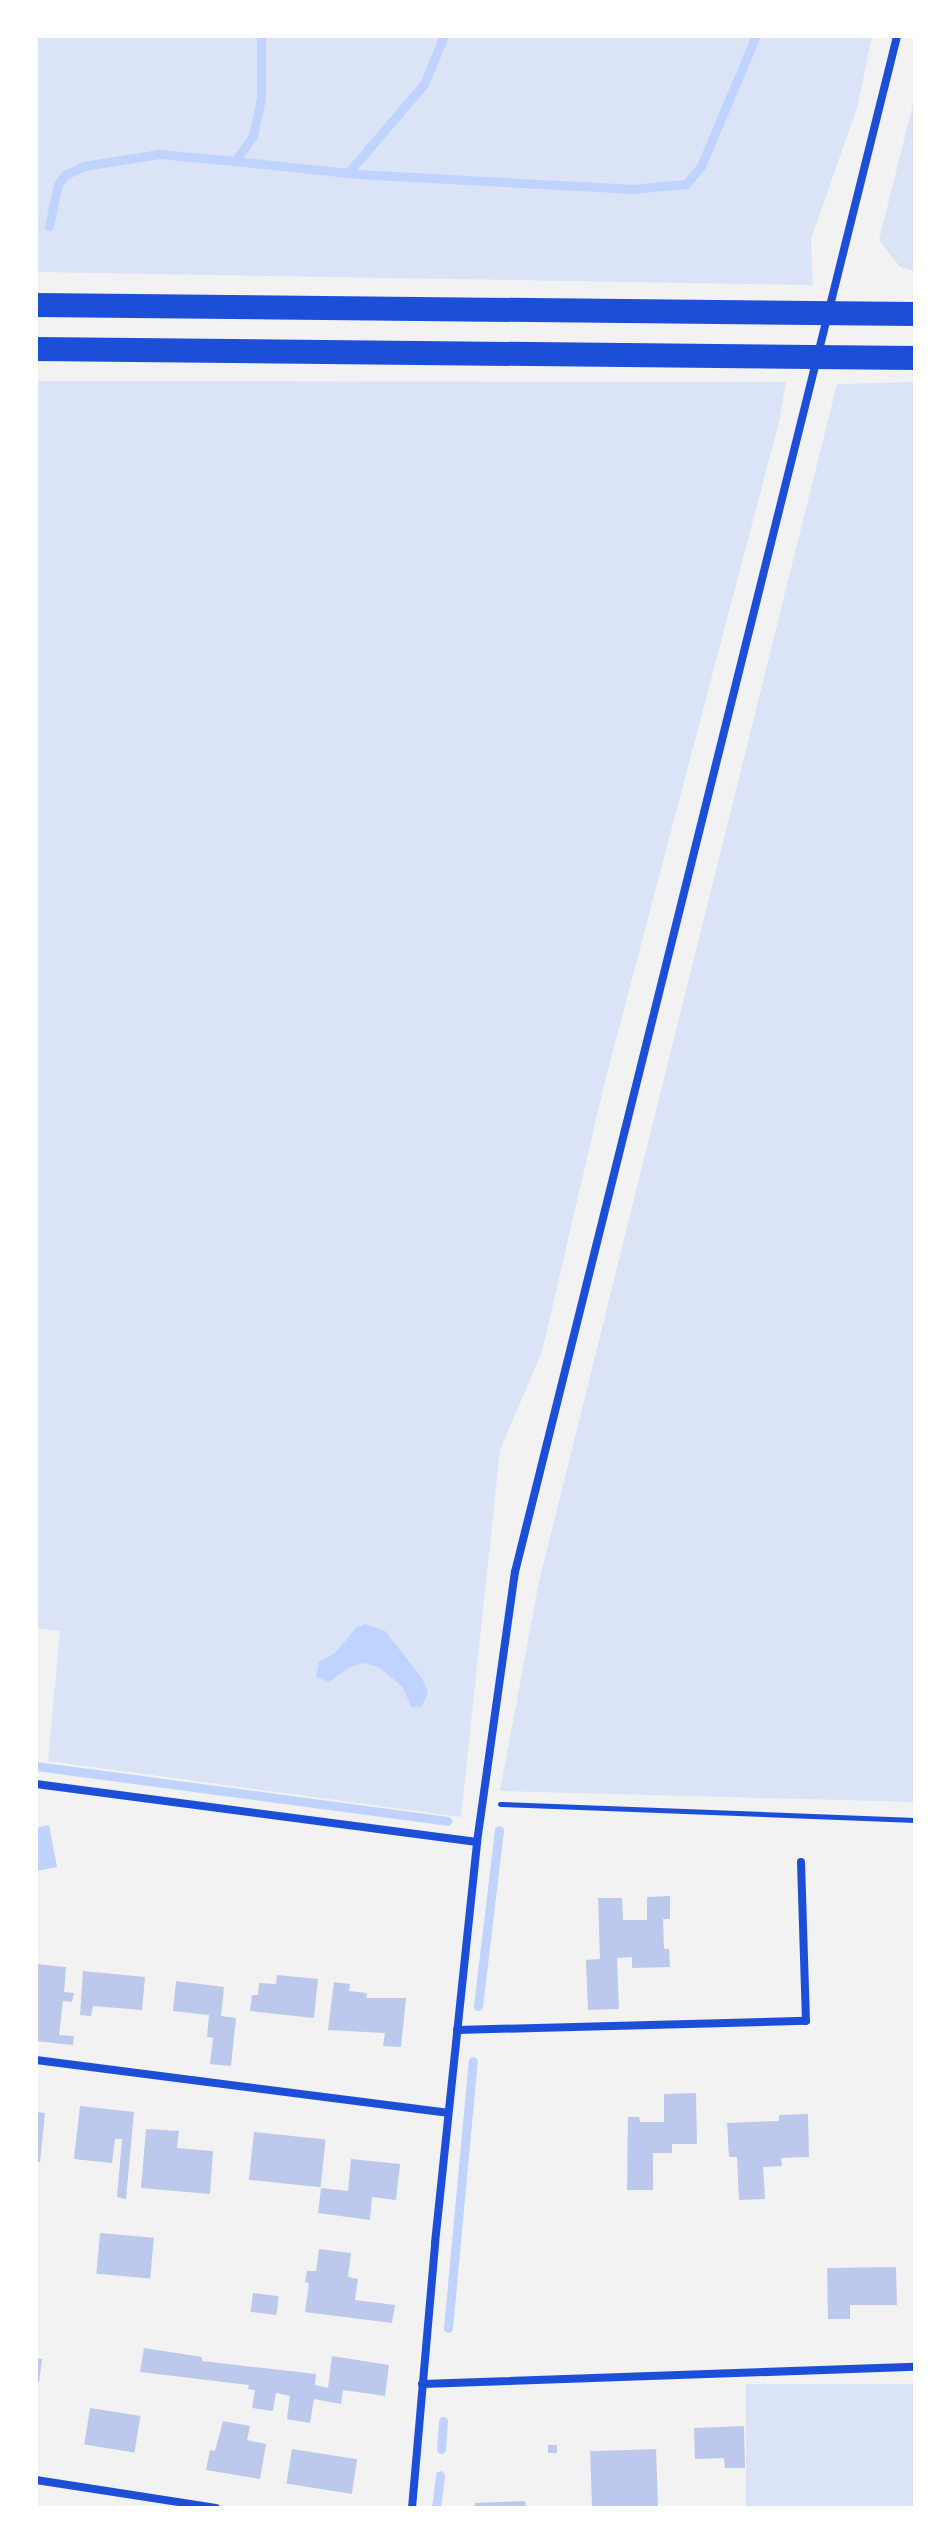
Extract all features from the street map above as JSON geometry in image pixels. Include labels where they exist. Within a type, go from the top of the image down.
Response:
[{"type":"highway","points":[[36,305],[915,314]]},
{"type":"highway","points":[[36,349],[915,358]]},
{"type":"street","points":[[412,2508],[448,2113],[477,1842],[515,1572],[897,36]]},
{"type":"street","points":[[36,1784],[477,1842]]},
{"type":"street","points":[[457,2030],[806,2021],[801,1862]]},
{"type":"street","points":[[36,2060],[448,2113]]},
{"type":"street","points":[[422,2384],[915,2367]]},
{"type":"street","points":[[36,2480],[216,2508]]},
{"type":"path","points":[[483,1804],[915,1820]]},
{"type":"shaded area","points":[[36,36],[872,36],[858,105],[811,239],[813,285],[36,272]]},
{"type":"shaded area","points":[[915,96],[915,271],[900,267],[879,240]]},
{"type":"shaded area","points":[[36,381],[786,382],[779,422],[603,1089],[542,1352],[500,1450],[461,1817],[48,1761],[60,1631],[36,1628]]},
{"type":"shaded area","points":[[915,382],[915,1802],[500,1791],[539,1581],[837,384]]},
{"type":"shaded area","points":[[746,2384],[915,2384],[915,2508],[746,2508]]},
{"type":"water","points":[[365,1624],[385,1631],[422,1678],[428,1693],[422,1706],[412,1708],[402,1686],[378,1667],[363,1663],[348,1668],[329,1682],[316,1677],[319,1662],[335,1653],[356,1628]]},
{"type":"water","points":[[49,1825],[57,1867],[37,1871],[36,1828]]},
{"type":"building","points":[[670,1896],[670,1919],[663,1919],[664,1949],[669,1949],[670,1967],[632,1968],[632,1957],[617,1958],[619,2009],[588,2010],[586,1960],[600,1959],[598,1898],[622,1898],[623,1920],[647,1920],[647,1897]]},
{"type":"building","points":[[36,1964],[66,1967],[64,1992],[74,1993],[72,2002],[63,2001],[59,2035],[74,2036],[73,2045],[36,2041]]},
{"type":"building","points":[[83,1971],[145,1977],[142,2010],[93,2006],[91,2016],[80,2015]]},
{"type":"building","points":[[277,1975],[318,1979],[314,2018],[250,2011],[252,1995],[258,1995],[259,1983],[276,1984]]},
{"type":"building","points":[[176,1981],[224,1987],[221,2016],[236,2018],[231,2066],[210,2064],[213,2038],[207,2037],[209,2015],[173,2011]]},
{"type":"building","points":[[334,1982],[350,1984],[349,1991],[367,1993],[366,1998],[406,1998],[401,2047],[383,2046],[385,2033],[328,2030]]},
{"type":"building","points":[[696,2093],[697,2144],[672,2144],[672,2153],[653,2153],[653,2190],[627,2190],[628,2117],[639,2117],[640,2122],[664,2122],[664,2094]]},
{"type":"building","points":[[80,2106],[134,2112],[126,2199],[117,2197],[122,2139],[115,2139],[112,2163],[74,2159]]},
{"type":"building","points":[[36,2112],[45,2113],[40,2162],[36,2162]]},
{"type":"building","points":[[808,2114],[809,2157],[781,2158],[782,2166],[763,2167],[765,2199],[739,2200],[737,2157],[729,2157],[727,2123],[779,2121],[779,2115]]},
{"type":"building","points":[[146,2129],[179,2131],[177,2148],[213,2151],[210,2194],[141,2188]]},
{"type":"building","points":[[254,2132],[326,2140],[321,2187],[249,2180]]},
{"type":"building","points":[[351,2159],[400,2164],[396,2200],[372,2197],[370,2220],[318,2213],[321,2188],[348,2191]]},
{"type":"building","points":[[100,2233],[154,2238],[150,2279],[96,2274]]},
{"type":"building","points":[[319,2249],[351,2253],[348,2277],[358,2279],[355,2300],[395,2305],[392,2323],[305,2312],[309,2283],[305,2282],[307,2271],[316,2271]]},
{"type":"building","points":[[896,2267],[897,2305],[850,2305],[850,2319],[828,2319],[827,2268]]},
{"type":"building","points":[[253,2293],[279,2296],[276,2315],[251,2312]]},
{"type":"building","points":[[144,2348],[202,2357],[202,2361],[316,2374],[315,2385],[328,2388],[332,2356],[389,2365],[385,2396],[343,2390],[341,2404],[314,2399],[310,2423],[287,2419],[290,2396],[276,2393],[273,2411],[252,2408],[255,2390],[248,2389],[249,2385],[140,2372]]},
{"type":"building","points":[[36,2358],[42,2359],[39,2382],[36,2382]]},
{"type":"building","points":[[90,2408],[140,2416],[135,2453],[84,2445]]},
{"type":"building","points":[[223,2421],[250,2426],[247,2440],[266,2444],[260,2479],[206,2470],[210,2450],[215,2451]]},
{"type":"building","points":[[744,2426],[745,2468],[725,2468],[724,2458],[695,2459],[694,2428]]},
{"type":"building","points":[[548,2445],[557,2445],[557,2453],[548,2453]]},
{"type":"building","points":[[292,2449],[357,2459],[352,2494],[287,2484]]},
{"type":"building","points":[[656,2449],[658,2508],[592,2508],[590,2451]]},
{"type":"building","points":[[525,2501],[526,2508],[475,2508],[475,2503]]},
{"type":"waterway","points":[[49,226],[58,184],[65,175],[84,166],[159,154],[235,161],[253,136],[261,98],[261,36]]},
{"type":"waterway","points":[[348,173],[424,84],[444,36]]},
{"type":"waterway","points":[[235,161],[357,174],[631,189],[686,184],[701,166],[756,36]]},
{"type":"waterway","points":[[36,1766],[447,1821]]},
{"type":"waterway","points":[[478,2006],[499,1830]]},
{"type":"waterway","points":[[448,2328],[473,2061]]},
{"type":"waterway","points":[[441,2449],[443,2421]]},
{"type":"waterway","points":[[436,2508],[440,2475]]}]
